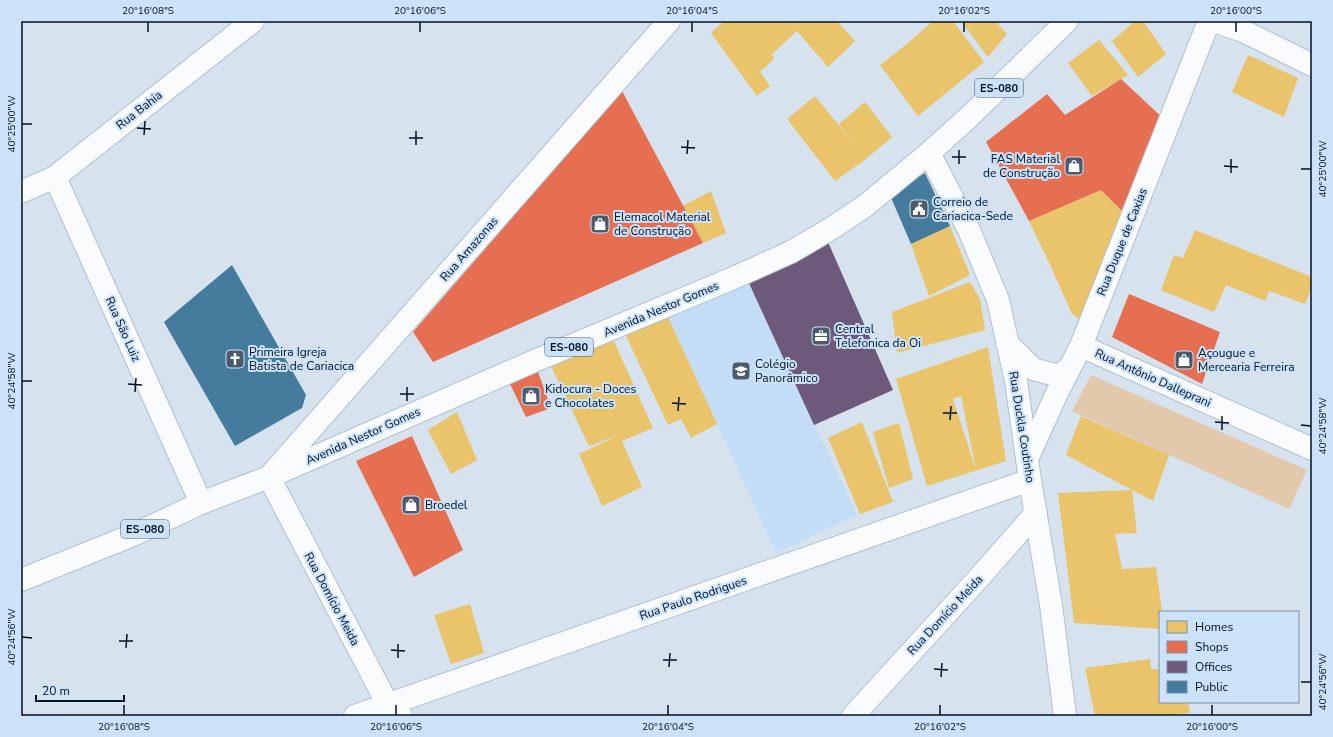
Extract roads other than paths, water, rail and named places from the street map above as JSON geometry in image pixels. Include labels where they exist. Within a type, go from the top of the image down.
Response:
[{"type":"street","name":"Rua Bahia","points":[[21,192],[55,177],[253,21]]},
{"type":"street","name":"Rua Amazonas","points":[[269,477],[669,21]]},
{"type":"street","name":"Avenida Nestor Gomes","points":[[21,580],[133,535],[201,503],[269,477],[532,362],[717,285],[791,252],[832,228],[865,206],[929,153],[970,116],[1067,21]]},
{"type":"street","name":"Rua Duque de Caxias","points":[[1027,459],[1057,393],[1081,346],[1210,21]]},
{"type":"street","points":[[1214,21],[1243,31],[1312,65]]},
{"type":"street","name":"Rua Duckla Coutinho","points":[[929,153],[969,230],[998,300],[1016,381],[1030,480],[1051,605],[1065,716]]},
{"type":"street","name":"Rua São Luiz","points":[[55,177],[201,503]]},
{"type":"street","points":[[1007,343],[1033,368],[1059,376],[1070,367]]},
{"type":"street","name":"Rua Antônio Dalleprani","points":[[1081,346],[1312,449]]},
{"type":"street","name":"Rua Domício Meida","points":[[269,477],[394,710]]},
{"type":"street","name":"Rua Paulo Rodrigues","points":[[355,716],[394,710],[1030,480]]},
{"type":"street","name":"Rua Domício Meida","points":[[853,716],[1036,513]]},
{"type":"place","name":"FAS Material de Construção","points":[[1074,166]]},
{"type":"place","name":"Correio de Cariacica-Sede","points":[[919,209]]},
{"type":"place","name":"Elemacol Material de Construção","points":[[600,224]]},
{"type":"place","name":"Central Telefonica da Oi","points":[[821,336]]},
{"type":"place","name":"Primeira Igreja Batista de Cariacica","points":[[235,359]]},
{"type":"place","name":"Açougue e Mercearia Ferreira","points":[[1184,360]]},
{"type":"place","name":"Colégio Panorâmico","points":[[741,371]]},
{"type":"place","name":"Kidocura - Doces e Chocolates","points":[[531,396]]},
{"type":"place","name":"Broedel","points":[[411,505]]}]
